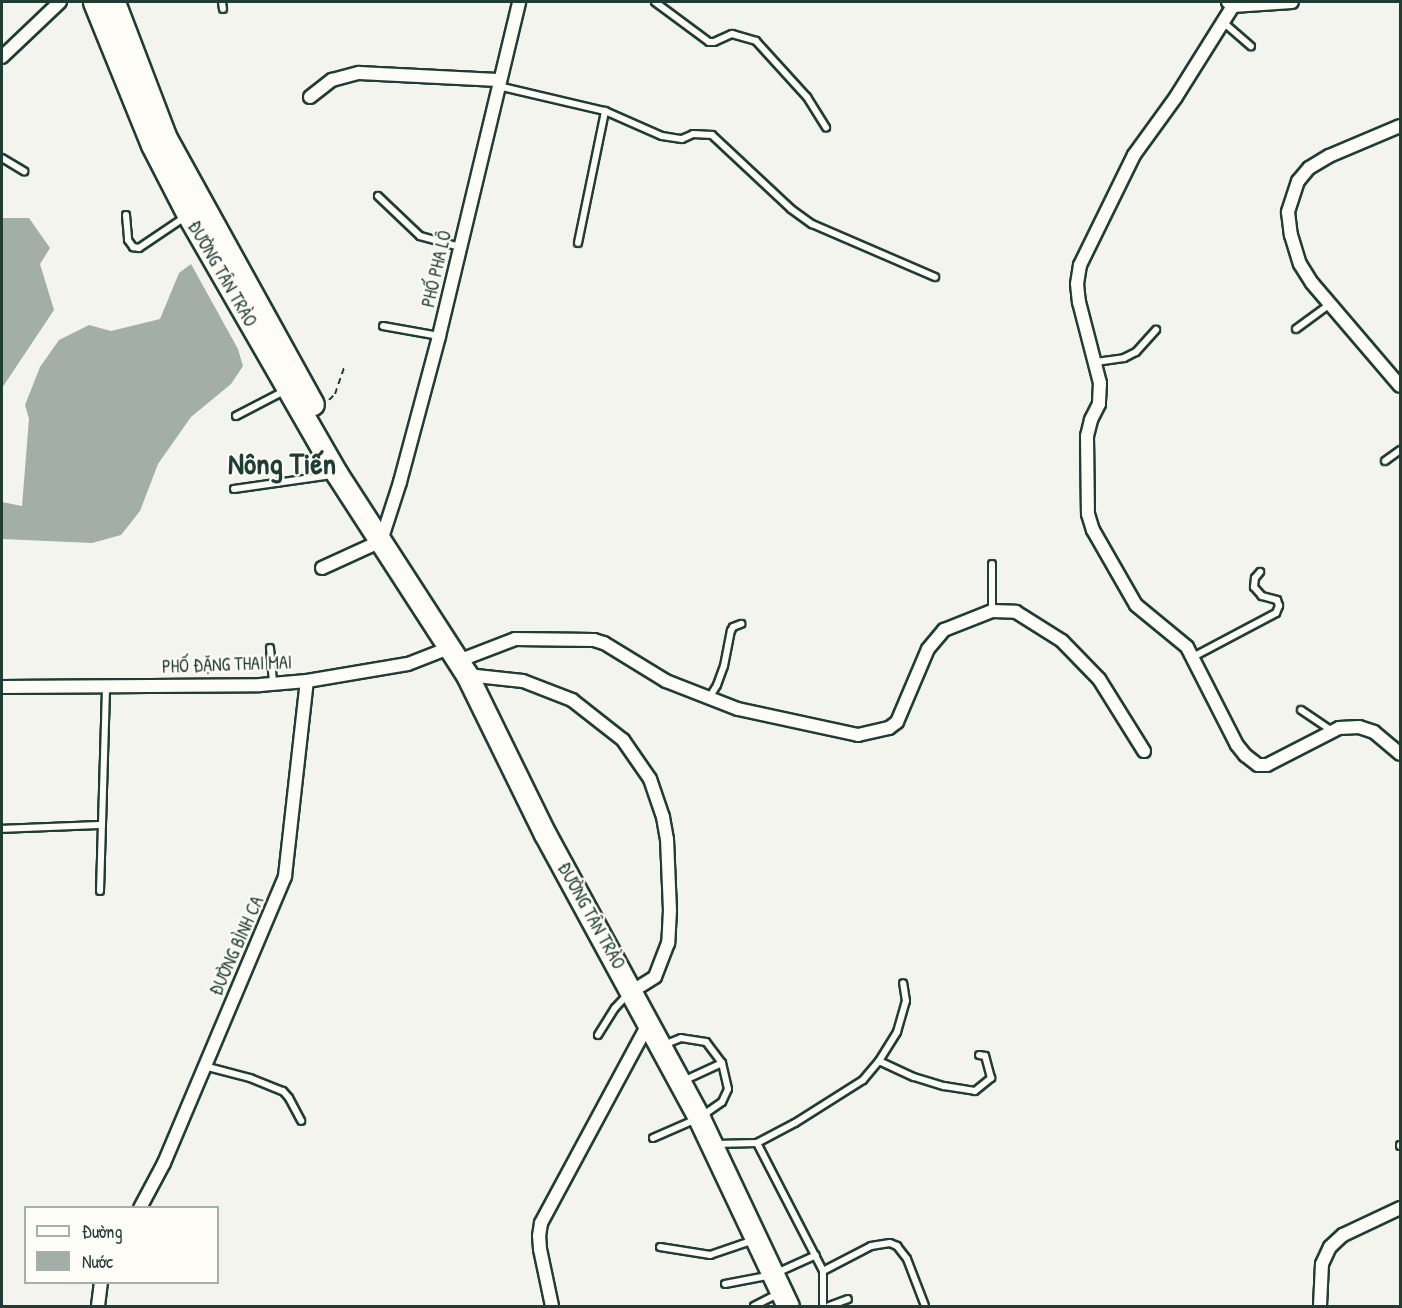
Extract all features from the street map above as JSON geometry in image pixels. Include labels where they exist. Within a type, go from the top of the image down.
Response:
[{"type":"highway","name":"ĐƯỜNG TÂN TRÀO","points":[[94,2],[152,145],[197,213],[316,409],[357,483],[378,538]]},
{"type":"highway","name":"ĐƯỜNG TÂN TRÀO","points":[[114,2],[197,213],[288,389],[337,474],[458,661],[545,834],[633,991],[648,1024],[699,1118],[780,1291]]},
{"type":"street","points":[[2,57],[60,2]]},
{"type":"street","name":"PHỐ PHA LÔ","points":[[378,538],[400,482],[439,336],[519,2]]},
{"type":"street","points":[[1292,2],[1230,4],[1223,22],[1176,98],[1134,155],[1080,265],[1077,284],[1079,302],[1100,383],[1099,404],[1091,420],[1088,436],[1086,486],[1088,514],[1093,530],[1136,605],[1187,647],[1237,745],[1258,765],[1275,763],[1340,728],[1359,727],[1374,732],[1401,754]]},
{"type":"street","points":[[310,97],[332,80],[358,73],[498,83]]},
{"type":"street","points":[[1401,126],[1329,156],[1310,168],[1298,181],[1288,212],[1291,235],[1300,264],[1330,304],[1401,386]]},
{"type":"street","points":[[322,568],[378,538]]},
{"type":"street","points":[[992,611],[1016,612],[1062,641],[1108,690],[1144,751]]},
{"type":"street","name":"PHỐ ĐẶNG THAI MAI","points":[[2,687],[273,684],[307,681],[408,664],[458,661],[515,639],[594,640],[604,643],[666,681],[738,709],[858,735],[890,728],[897,722],[934,641],[944,630],[992,611]]},
{"type":"street","points":[[458,661],[524,681],[572,700],[624,740],[650,779],[668,839],[670,895],[668,943],[656,977],[633,991]]},
{"type":"street","name":"ĐƯỜNG BÌNH CA","points":[[141,1206],[154,1184],[278,899],[285,876],[307,681]]},
{"type":"street","points":[[552,1306],[540,1249],[541,1223],[648,1024]]},
{"type":"street","points":[[1320,1306],[1322,1264],[1330,1247],[1343,1235],[1401,1208]]},
{"type":"street","points":[[98,1306],[101,1284]]},
{"type":"lane","points":[[655,2],[709,42],[732,34],[756,42],[807,97],[826,128]]},
{"type":"lane","points":[[1223,22],[1251,46]]},
{"type":"lane","points":[[498,83],[605,111],[662,136],[682,139],[704,133],[712,135],[791,209],[812,224],[934,277]]},
{"type":"lane","points":[[578,243],[605,111]]},
{"type":"lane","points":[[2,158],[24,171]]},
{"type":"lane","points":[[378,196],[420,236],[460,247]]},
{"type":"lane","points":[[126,215],[128,240],[133,247],[139,248],[197,213]]},
{"type":"lane","points":[[1296,329],[1330,304]]},
{"type":"lane","points":[[383,326],[439,336]]},
{"type":"lane","points":[[1096,362],[1124,358],[1136,352],[1156,330]]},
{"type":"lane","points":[[236,416],[288,389]]},
{"type":"lane","points":[[1385,461],[1401,450]]},
{"type":"lane","points":[[234,489],[337,474]]},
{"type":"lane","points":[[992,564],[992,611]]},
{"type":"lane","points":[[1193,657],[1276,613],[1279,606],[1277,600],[1262,596],[1254,587],[1255,578],[1260,573]]},
{"type":"lane","points":[[709,698],[717,686],[724,666],[730,631],[741,624]]},
{"type":"lane","points":[[270,648],[273,684]]},
{"type":"lane","points":[[100,891],[106,686]]},
{"type":"lane","points":[[1301,710],[1332,731]]},
{"type":"lane","points":[[2,829],[102,825]]},
{"type":"lane","points":[[712,1144],[757,1143],[795,1123],[863,1080],[879,1061],[897,1032],[906,1001],[903,983]]},
{"type":"lane","points":[[598,1035],[615,1008],[633,991]]},
{"type":"lane","points":[[653,1138],[699,1118],[722,1102],[728,1089],[722,1063],[706,1042],[681,1038],[660,1046]]},
{"type":"lane","points":[[879,1061],[944,1086],[975,1090],[991,1078],[985,1056],[979,1055]]},
{"type":"lane","points":[[680,1082],[722,1063]]},
{"type":"lane","points":[[204,1066],[250,1078],[283,1092],[301,1121]]},
{"type":"lane","points":[[757,1143],[823,1271],[823,1306]]},
{"type":"lane","points":[[660,1247],[710,1255],[755,1239]]},
{"type":"lane","points":[[823,1271],[871,1246],[890,1243],[897,1246],[907,1259],[926,1306]]},
{"type":"lane","points":[[754,1306],[780,1291],[816,1255]]},
{"type":"lane","points":[[725,1284],[780,1291]]},
{"type":"lane","points":[[829,1306],[848,1299]]},
{"type":"path","points":[[316,409],[335,394],[344,368]]},
{"type":"water","points":[[2,218],[29,218],[50,248],[40,264],[54,310],[2,388]]},
{"type":"water","points":[[191,264],[238,349],[243,366],[231,384],[191,417],[158,464],[140,511],[121,535],[92,543],[2,539],[2,502],[22,506],[29,419],[25,405],[40,367],[59,340],[89,325],[111,331],[160,319],[179,273]]},
{"type":"district","name":"Nông Tiến","points":[[282,463]]}]
